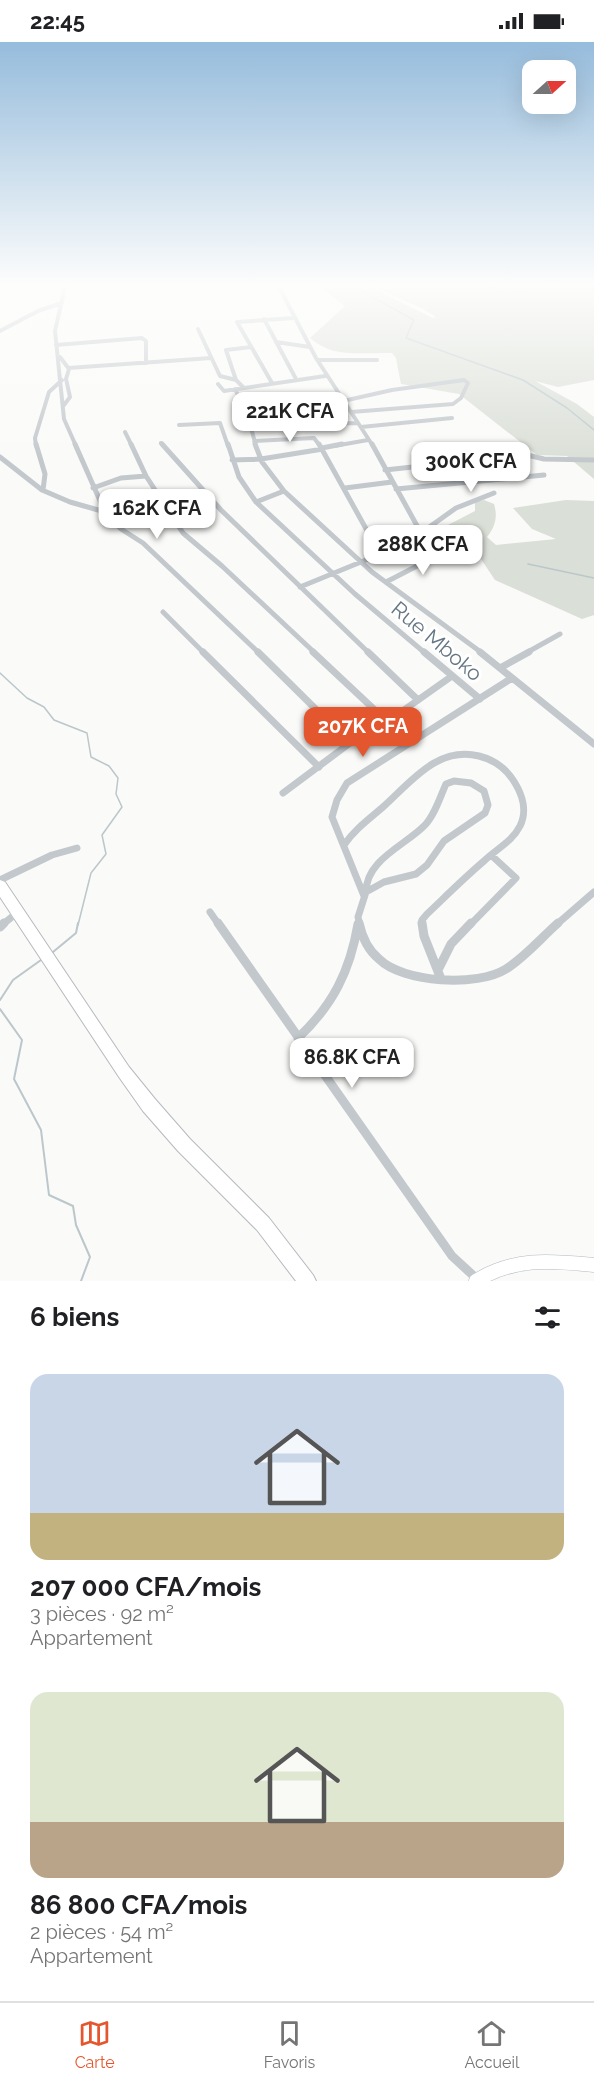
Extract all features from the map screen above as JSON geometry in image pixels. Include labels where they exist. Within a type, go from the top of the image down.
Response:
[{"type":"main road","points":[[0,886],[124,1072],[149,1105],[184,1145],[262,1224],[286,1251],[307,1281]]},
{"type":"street","points":[[56,347],[77,345]]},
{"type":"street","points":[[146,345],[146,363]]},
{"type":"street","points":[[205,345],[220,375],[236,380]]},
{"type":"street","points":[[278,345],[297,379]]},
{"type":"street","points":[[295,345],[310,347],[325,376],[360,425],[421,533]]},
{"type":"street","points":[[56,347],[63,364],[69,368],[211,358]]},
{"type":"street","points":[[56,347],[66,424],[105,512],[121,529],[143,543],[222,616],[350,743]]},
{"type":"street","points":[[244,388],[236,380],[226,350],[251,347],[272,383]]},
{"type":"street","points":[[317,360],[376,360]]},
{"type":"street","points":[[64,405],[70,397],[66,379],[69,368]]},
{"type":"street","points":[[218,384],[224,391],[325,376]]},
{"type":"street","points":[[43,490],[45,474],[35,438],[49,392],[62,380]]},
{"type":"street","points":[[343,401],[392,390],[464,380],[468,383],[461,398],[453,404],[351,412]]},
{"type":"street","points":[[235,389],[248,417],[261,459],[284,491],[360,562],[500,668],[594,744]]},
{"type":"street","points":[[307,420],[317,424],[360,425],[452,418]]},
{"type":"street","name":"Rue Mboko","points":[[179,425],[219,423],[244,486],[256,501],[331,573],[480,699]]},
{"type":"street","points":[[125,432],[147,476],[190,541],[222,566],[410,742]]},
{"type":"street","points":[[254,441],[310,436],[323,448],[380,554]]},
{"type":"street","points":[[232,460],[261,459],[368,440]]},
{"type":"street","points":[[161,443],[179,459],[209,498],[418,700]]},
{"type":"street","points":[[385,470],[495,458],[510,453],[544,459],[594,459]]},
{"type":"street","points":[[0,457],[43,490],[83,507],[105,512]]},
{"type":"street","points":[[396,489],[544,475]]},
{"type":"street","points":[[93,488],[122,478],[147,476]]},
{"type":"street","points":[[345,488],[393,482]]},
{"type":"street","points":[[256,501],[284,491]]},
{"type":"street","points":[[300,587],[417,539],[421,533],[456,508],[494,493]]},
{"type":"street","points":[[386,582],[450,549]]},
{"type":"street","points":[[163,612],[319,767]]},
{"type":"street","points":[[500,668],[561,634]]},
{"type":"street","points":[[283,793],[350,743],[387,722],[452,676]]},
{"type":"street","points":[[365,894],[332,817],[337,800],[347,783],[512,678]]},
{"type":"street","points":[[344,845],[354,831],[430,765],[452,753],[466,753],[485,758],[502,768],[514,782],[522,798],[524,809],[513,837],[422,920],[424,941],[439,968],[441,979]]},
{"type":"street","points":[[298,1038],[332,1002],[341,986],[354,948],[366,882],[388,853],[426,825],[447,784],[464,780],[481,789],[488,802],[485,813],[444,841],[427,865],[416,874],[384,882],[365,894]]},
{"type":"street","points":[[0,880],[52,855],[77,848]]},
{"type":"street","points":[[439,968],[451,944],[516,878],[491,855]]},
{"type":"street","points":[[375,870],[384,882]]},
{"type":"street","points":[[358,917],[362,935],[368,946],[379,960],[392,968],[412,975],[463,981],[488,977],[506,969],[594,892]]},
{"type":"street","points":[[0,927],[18,911]]},
{"type":"street","points":[[210,912],[452,1256],[476,1280],[495,1268],[514,1263],[549,1261],[594,1265]]},
{"type":"shaded area","points":[[319,345],[594,345],[594,380],[558,387],[535,381],[577,404],[594,417],[594,479],[567,456],[537,455],[459,394],[401,384],[396,358],[392,353],[338,352]]},
{"type":"shaded area","points":[[484,500],[494,504],[495,522],[487,537],[496,545],[556,539],[532,529],[513,508],[566,500],[594,501],[594,615],[582,619],[495,580],[479,556],[444,534],[448,525],[475,511],[475,502]]},
{"type":"waterway","points":[[425,345],[523,380],[567,408],[594,430]]},
{"type":"waterway","points":[[528,564],[594,578]]},
{"type":"waterway","points":[[0,673],[27,698],[44,707],[54,720],[87,733],[91,757],[109,766],[118,778],[116,794],[122,807],[102,835],[106,854],[91,873],[78,925]]},
{"type":"waterway","points":[[53,952],[76,933],[78,923]]},
{"type":"waterway","points":[[0,1000],[13,980],[41,960]]},
{"type":"waterway","points":[[0,1009],[22,1040],[14,1079],[41,1130],[49,1195],[73,1206],[76,1225],[90,1257],[81,1281]]}]
